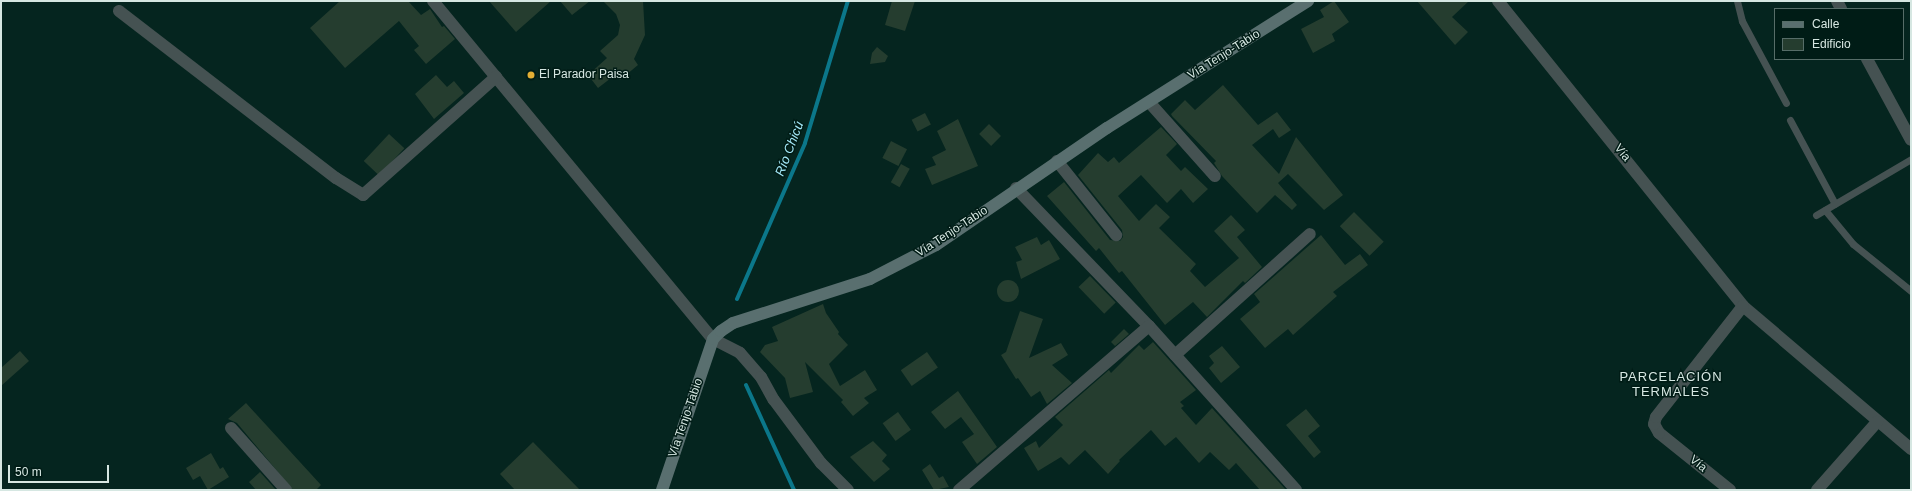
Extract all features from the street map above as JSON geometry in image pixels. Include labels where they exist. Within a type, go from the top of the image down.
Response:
[{"type":"main road","name":"Vía Tenjo-Tabio","points":[[662,490],[713,340],[733,323],[849,286],[893,268],[936,245],[1016,188],[1057,161],[1308,1]]},
{"type":"street","points":[[433,1],[713,340],[740,353],[761,377],[774,400],[821,463],[848,490]]},
{"type":"street","name":"Vía","points":[[1498,1],[1743,306],[1877,422],[1911,449]]},
{"type":"street","points":[[118,11],[336,178],[363,195],[496,77]]},
{"type":"street","points":[[1868,60],[1911,140]]},
{"type":"street","points":[[1149,102],[1215,176]]},
{"type":"street","points":[[1057,161],[1116,235]]},
{"type":"street","points":[[1016,188],[1149,326],[1296,490]]},
{"type":"street","points":[[1175,355],[1310,234]]},
{"type":"street","name":"Vía","points":[[1730,490],[1659,432],[1654,424],[1656,417],[1743,306]]},
{"type":"street","points":[[959,490],[1149,326]]},
{"type":"street","points":[[1817,490],[1877,422]]},
{"type":"street","points":[[231,428],[286,490]]},
{"type":"lane","points":[[1737,1],[1742,21],[1786,103]]},
{"type":"lane","points":[[1790,120],[1835,204]]},
{"type":"lane","points":[[1816,215],[1911,159]]},
{"type":"lane","points":[[1824,210],[1853,244],[1911,291]]},
{"type":"building","points":[[340,1],[408,1],[421,15],[430,9],[442,27],[444,26],[455,39],[426,64],[414,50],[419,46],[399,21],[345,68],[310,28]]},
{"type":"building","points":[[489,1],[551,1],[516,32]]},
{"type":"building","points":[[560,1],[590,1],[572,15]]},
{"type":"building","points":[[603,1],[643,1],[645,35],[634,59],[638,65],[620,80],[615,75],[598,88],[588,75],[607,58],[600,51],[618,35],[620,25],[616,14]]},
{"type":"building","points":[[892,1],[915,1],[905,31],[885,25]]},
{"type":"building","points":[[1334,1],[1349,22],[1332,34],[1335,41],[1313,53],[1301,29],[1324,17],[1320,10]]},
{"type":"building","points":[[1417,1],[1469,1],[1452,17],[1468,32],[1455,45]]},
{"type":"building","points":[[877,47],[888,56],[885,62],[870,64],[872,53]]},
{"type":"building","points":[[436,75],[447,87],[454,81],[464,93],[434,119],[415,94]]},
{"type":"building","points":[[1223,85],[1258,125],[1277,112],[1291,130],[1279,138],[1273,129],[1252,145],[1279,174],[1296,137],[1343,195],[1324,210],[1288,174],[1278,183],[1297,205],[1292,210],[1275,195],[1257,213],[1222,176],[1214,163],[1216,161],[1171,114],[1185,100],[1195,110]]},
{"type":"building","points":[[925,113],[931,125],[918,131],[912,120]]},
{"type":"building","points":[[958,119],[978,166],[932,185],[925,169],[936,165],[932,157],[946,150],[937,131]]},
{"type":"building","points":[[989,124],[1001,136],[991,146],[979,134]]},
{"type":"building","points":[[1161,127],[1177,144],[1166,155],[1181,171],[1185,167],[1208,189],[1193,203],[1181,189],[1167,203],[1141,175],[1118,196],[1139,221],[1156,204],[1170,217],[1159,228],[1196,264],[1190,271],[1205,287],[1239,258],[1214,231],[1231,215],[1245,230],[1237,237],[1262,267],[1245,283],[1243,281],[1207,317],[1193,302],[1165,325],[1122,271],[1119,273],[1099,248],[1096,251],[1047,196],[1064,182],[1110,240],[1120,241],[1123,237],[1122,230],[1078,175],[1098,153],[1108,162],[1114,157],[1119,163]]},
{"type":"building","points":[[389,134],[404,148],[379,175],[364,161]]},
{"type":"building","points":[[891,141],[907,149],[898,166],[882,158]]},
{"type":"building","points":[[901,164],[910,169],[900,187],[891,182]]},
{"type":"building","points":[[1354,212],[1384,242],[1370,256],[1340,226]]},
{"type":"building","points":[[1321,235],[1345,265],[1360,254],[1368,265],[1333,292],[1337,296],[1293,335],[1288,329],[1265,348],[1240,319],[1260,302],[1254,294]]},
{"type":"building","points":[[1037,237],[1041,245],[1049,240],[1060,259],[1021,279],[1016,262],[1022,260],[1015,247]]},
{"type":"building","points":[[1090,276],[1116,303],[1104,314],[1078,287]]},
{"type":"building","points":[[1004,280],[1012,280],[1019,287],[1019,295],[1012,302],[1004,302],[997,295],[997,287]]},
{"type":"building","points":[[823,304],[826,313],[839,332],[838,334],[848,345],[829,364],[840,386],[865,370],[877,390],[864,398],[869,403],[853,416],[841,402],[843,400],[805,362],[813,392],[790,398],[785,378],[760,352],[765,345],[778,341],[772,327]]},
{"type":"building","points":[[1020,311],[1043,319],[1029,358],[1061,343],[1068,355],[1052,365],[1072,383],[1047,404],[1040,391],[1031,397],[1018,378],[1016,379],[1001,355],[1006,352]]},
{"type":"building","points":[[1124,329],[1129,334],[1115,346],[1111,342]]},
{"type":"building","points":[[1153,342],[1196,390],[1180,402],[1184,406],[1181,408],[1196,425],[1212,408],[1286,490],[1260,490],[1236,463],[1229,470],[1210,452],[1199,463],[1176,437],[1165,446],[1151,430],[1119,460],[1120,461],[1108,474],[1085,450],[1069,465],[1061,457],[1038,471],[1024,448],[1036,441],[1039,448],[1063,425],[1055,417],[1109,370],[1111,373],[1139,345],[1144,350]]},
{"type":"building","points":[[1222,346],[1240,367],[1221,383],[1209,368],[1214,363],[1209,356]]},
{"type":"building","points":[[20,351],[29,361],[1,386],[1,368]]},
{"type":"building","points":[[927,352],[938,368],[912,386],[901,370]]},
{"type":"building","points":[[958,391],[997,447],[977,464],[962,442],[974,434],[961,417],[945,429],[931,412]]},
{"type":"building","points":[[246,403],[321,485],[316,490],[293,490],[237,423],[228,419]]},
{"type":"building","points":[[1306,409],[1320,426],[1308,436],[1321,452],[1314,458],[1286,425]]},
{"type":"building","points":[[898,412],[911,430],[896,441],[883,423]]},
{"type":"building","points":[[873,441],[887,455],[882,461],[890,469],[874,482],[850,457]]},
{"type":"building","points":[[533,442],[580,490],[515,490],[500,474]]},
{"type":"building","points":[[211,453],[220,469],[223,467],[229,477],[208,490],[200,476],[193,480],[186,468]]},
{"type":"building","points":[[930,464],[939,478],[943,476],[949,487],[934,490],[922,470]]},
{"type":"building","points":[[260,472],[276,490],[256,490],[249,482]]},
{"type":"waterway","name":"Río Chicú","points":[[737,299],[805,143],[848,1]]},
{"type":"waterway","name":"Río Chicú","points":[[746,385],[794,490]]},
{"type":"place","name":"El Parador Paisa","points":[[531,75]]},
{"type":"district","name":"PARCELACIÓN TERMALES","points":[[1671,386]]}]
